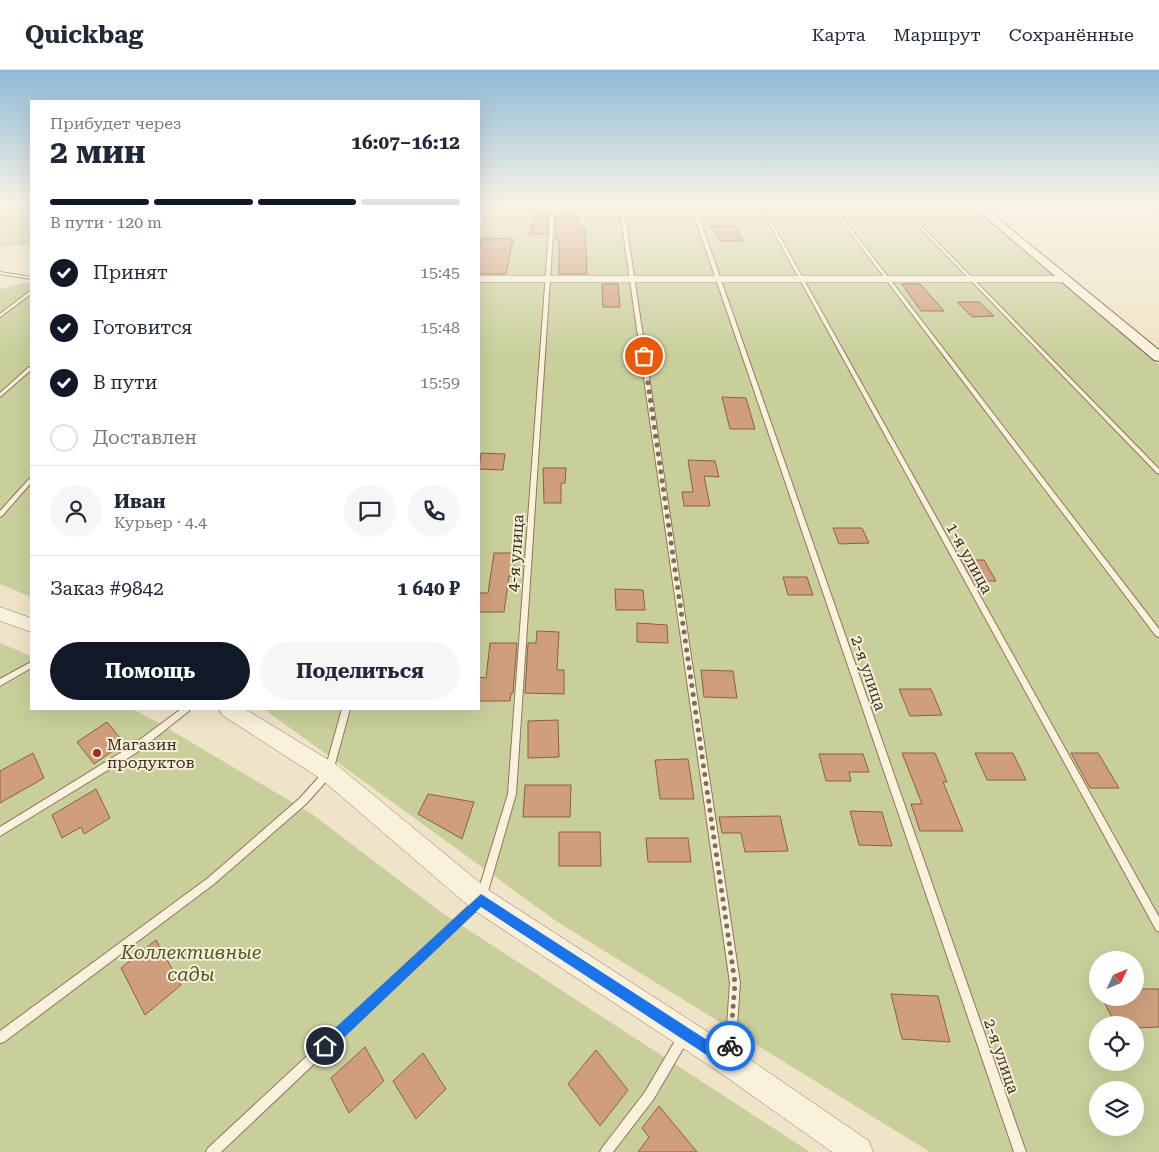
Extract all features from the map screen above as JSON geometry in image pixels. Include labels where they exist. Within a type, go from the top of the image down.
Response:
[{"type":"main road","points":[[1033,253],[1159,358]]},
{"type":"street","points":[[480,279],[971,277],[1064,279]]},
{"type":"street","points":[[0,614],[30,625]]},
{"type":"street","points":[[231,710],[329,772],[481,900],[686,1033],[858,1152]]},
{"type":"lane","name":"4-я улица","points":[[481,900],[512,794],[550,253]]},
{"type":"lane","points":[[628,253],[735,983],[729,1062]]},
{"type":"lane","name":"2-я улица","points":[[710,253],[1020,1152]]},
{"type":"lane","name":"1-я улица","points":[[786,253],[1159,927]]},
{"type":"lane","points":[[867,253],[1159,634]]},
{"type":"lane","points":[[947,253],[1159,472]]},
{"type":"lane","points":[[0,273],[30,278]]},
{"type":"lane","points":[[0,316],[30,293]]},
{"type":"lane","points":[[0,396],[30,369]]},
{"type":"lane","points":[[0,515],[30,481]]},
{"type":"lane","points":[[0,683],[30,665]]},
{"type":"lane","points":[[0,832],[133,750],[185,710]]},
{"type":"lane","points":[[0,1038],[211,881],[303,801],[329,772],[346,710]]},
{"type":"lane","points":[[212,1152],[481,900]]},
{"type":"lane","points":[[606,1152],[649,1096],[686,1033]]},
{"type":"green space","points":[[480,253],[1028,253],[1159,365],[1159,1152],[930,1152],[556,921],[265,710],[480,710]]},
{"type":"green space","points":[[30,283],[30,597],[0,584],[0,289]]},
{"type":"green space","name":"Коллективные сады","points":[[0,643],[30,656],[30,710],[134,710],[157,722],[312,814],[441,912],[810,1152],[0,1152]]},
{"type":"building","points":[[480,253],[510,253],[506,274],[480,274]]},
{"type":"building","points":[[559,253],[586,253],[587,274],[559,274]]},
{"type":"building","points":[[602,284],[618,284],[620,307],[603,307]]},
{"type":"building","points":[[902,284],[920,284],[944,311],[921,311]]},
{"type":"building","points":[[957,302],[979,302],[994,316],[972,317]]},
{"type":"building","points":[[722,397],[746,398],[755,429],[730,429]]},
{"type":"building","points":[[481,453],[505,454],[503,470],[480,469]]},
{"type":"building","points":[[688,460],[715,461],[719,477],[704,476],[710,506],[684,506],[682,492],[693,492]]},
{"type":"building","points":[[543,468],[566,468],[565,483],[561,483],[561,503],[544,503]]},
{"type":"building","points":[[833,528],[862,528],[869,543],[839,544]]},
{"type":"building","points":[[494,553],[515,553],[513,576],[509,576],[504,612],[480,612],[480,593],[488,593]]},
{"type":"building","points":[[962,560],[984,560],[996,581],[974,581]]},
{"type":"building","points":[[783,577],[807,577],[813,595],[788,595]]},
{"type":"building","points":[[615,589],[643,590],[645,610],[616,610]]},
{"type":"building","points":[[637,623],[667,625],[668,643],[637,642]]},
{"type":"building","points":[[537,631],[559,632],[557,670],[564,670],[564,694],[525,693],[528,643],[536,643]]},
{"type":"building","points":[[490,643],[517,643],[513,693],[511,693],[510,701],[480,701],[480,677],[486,678]]},
{"type":"building","points":[[701,670],[733,671],[737,698],[704,697]]},
{"type":"building","points":[[899,689],[931,689],[942,715],[910,716]]},
{"type":"building","points":[[558,720],[559,757],[528,758],[528,721]]},
{"type":"building","name":"Магазин продуктов","points":[[107,722],[124,743],[94,764],[77,742]]},
{"type":"building","points":[[33,753],[44,778],[0,803],[0,771]]},
{"type":"building","points":[[902,753],[935,753],[947,782],[943,782],[963,831],[920,831],[911,804],[922,804]]},
{"type":"building","points":[[975,753],[1013,753],[1026,780],[987,780]]},
{"type":"building","points":[[1071,753],[1098,753],[1119,788],[1090,788]]},
{"type":"building","points":[[819,754],[863,754],[869,772],[849,772],[851,781],[826,781]]},
{"type":"building","points":[[688,759],[694,799],[660,799],[655,760]]},
{"type":"building","points":[[525,785],[571,785],[570,817],[523,817]]},
{"type":"building","points":[[96,789],[110,818],[84,834],[81,827],[62,838],[52,815]]},
{"type":"building","points":[[428,794],[474,802],[462,839],[418,814]]},
{"type":"building","points":[[850,811],[882,812],[892,846],[859,845]]},
{"type":"building","points":[[780,816],[788,851],[745,852],[741,833],[722,833],[719,817]]},
{"type":"building","points":[[559,832],[600,832],[601,866],[559,866]]},
{"type":"building","points":[[646,838],[688,838],[691,862],[648,862]]},
{"type":"building","points":[[156,940],[181,985],[145,1015],[121,968]]},
{"type":"building","points":[[1144,989],[1159,989],[1159,1027],[1144,1028],[1144,1016],[1111,1016],[1106,1006],[1144,1006]]},
{"type":"building","points":[[891,994],[938,996],[950,1042],[902,1039]]},
{"type":"building","points":[[365,1047],[384,1081],[349,1113],[331,1078]]},
{"type":"building","points":[[596,1050],[628,1090],[600,1126],[568,1084]]},
{"type":"building","points":[[423,1053],[446,1089],[416,1119],[393,1081]]},
{"type":"building","points":[[659,1106],[697,1152],[638,1152],[649,1137],[642,1128]]},
{"type":"way so far","points":[[644,356],[735,983],[730,1046]]},
{"type":"place","name":"Магазин продуктов","points":[[97,753]]},
{"type":"route","points":[[325,1046],[481,900],[729,1062],[730,1046]]}]
